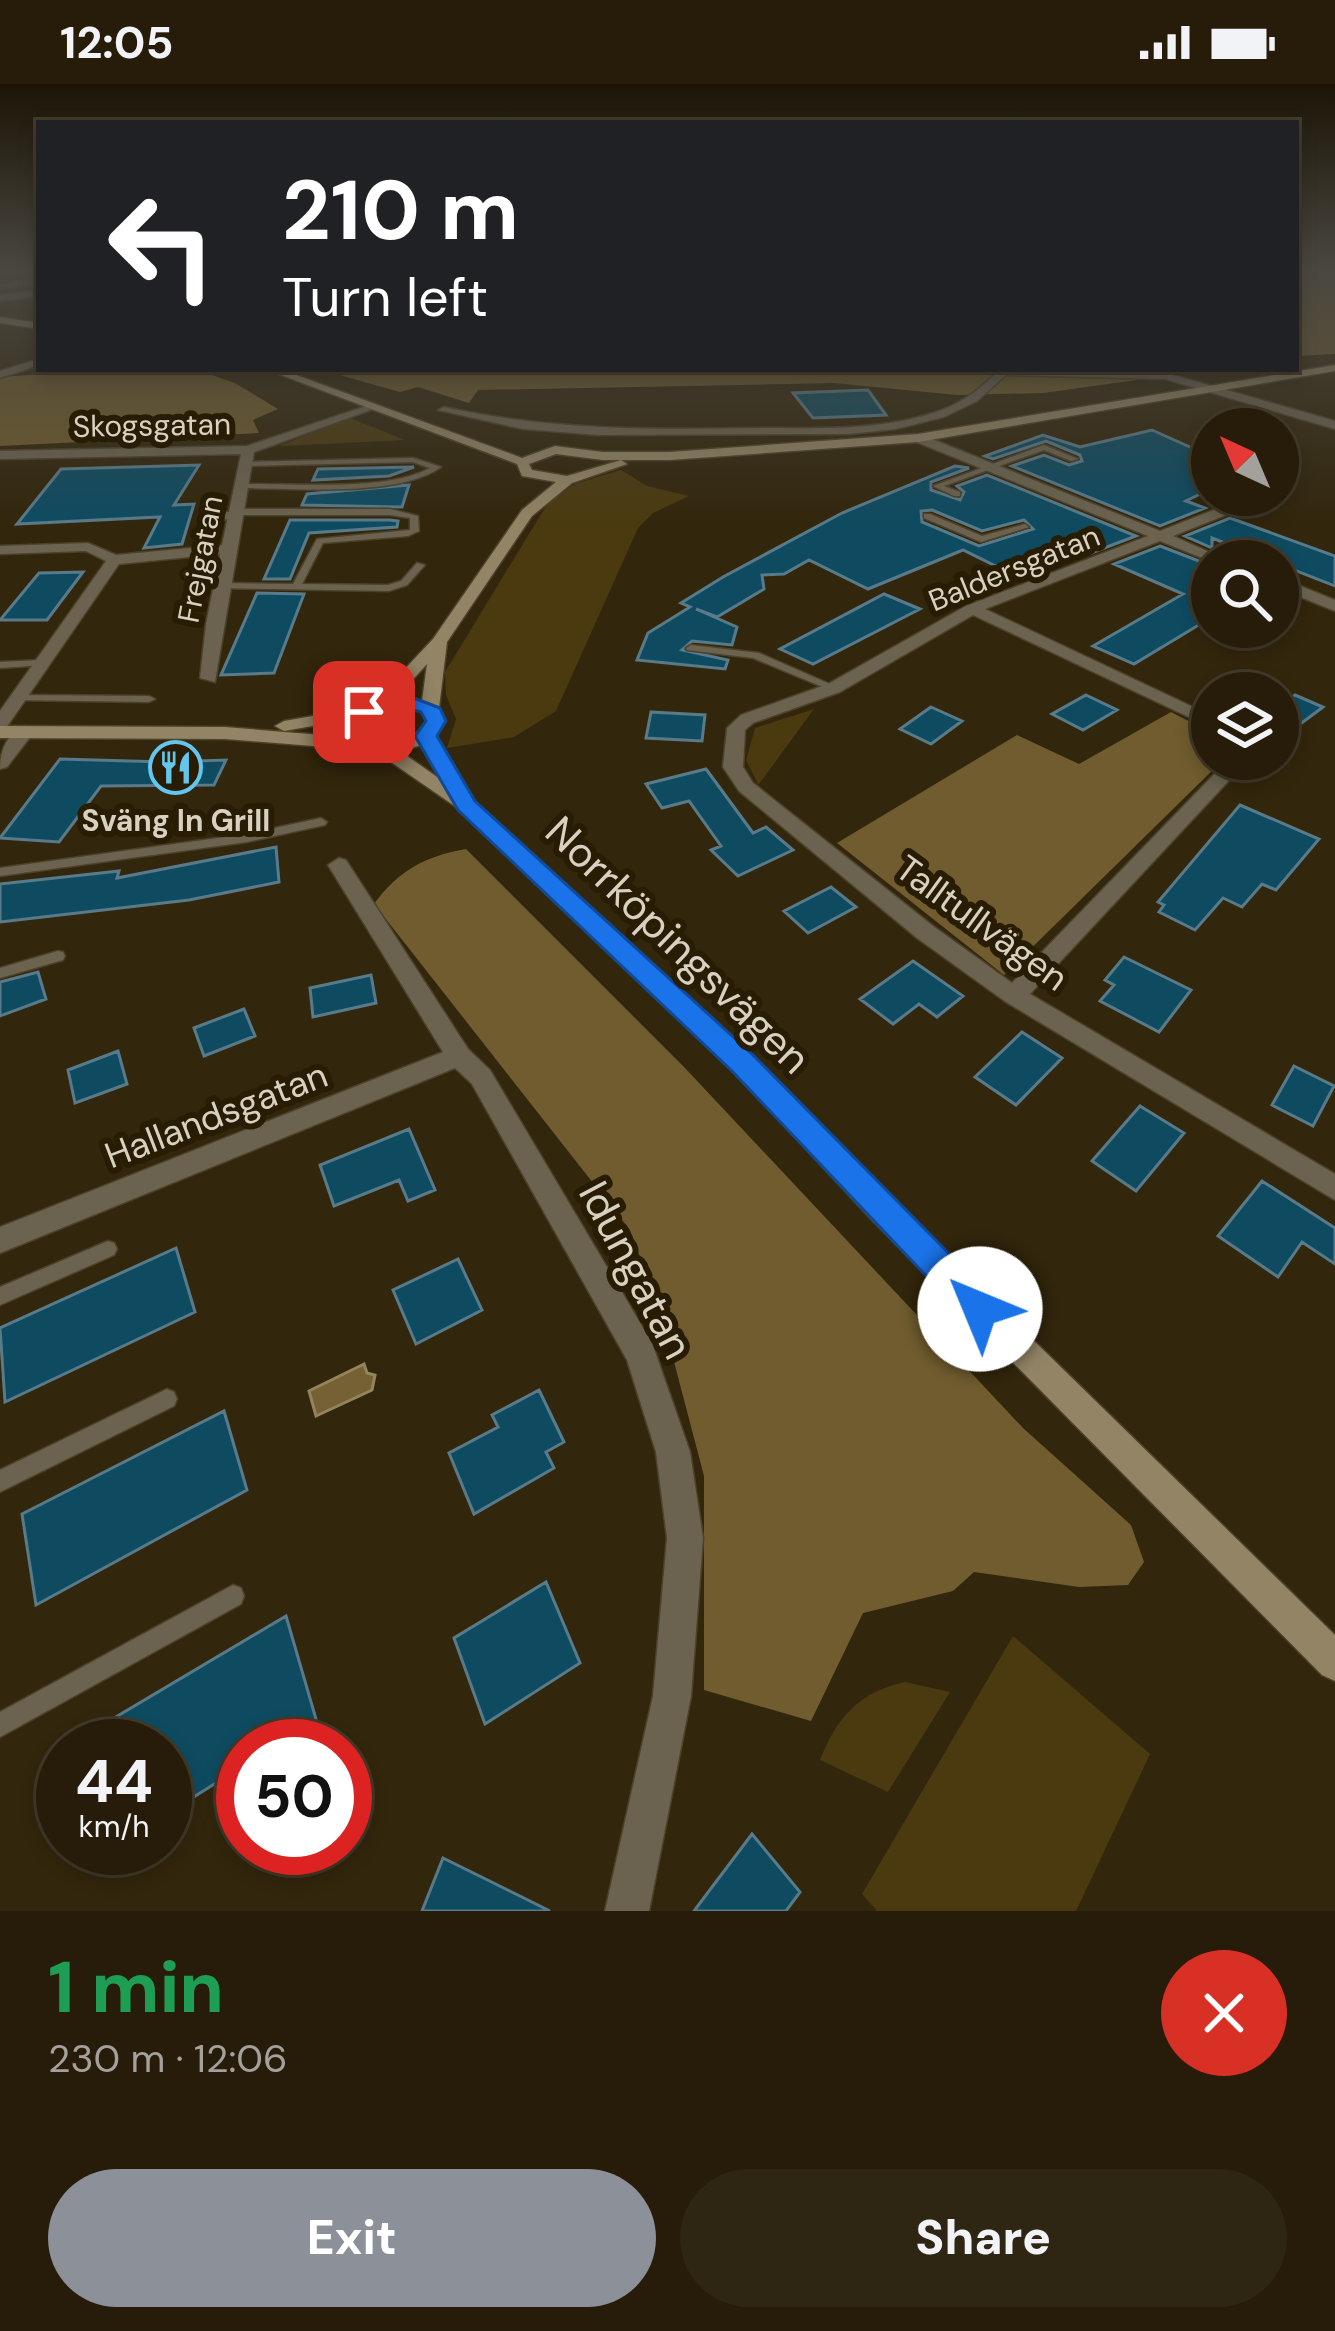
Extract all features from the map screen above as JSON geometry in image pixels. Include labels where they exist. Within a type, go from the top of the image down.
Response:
[{"type":"main road","points":[[463,439],[545,451],[670,456],[918,438],[1335,368]]},
{"type":"main road","points":[[278,372],[522,462],[545,451]]},
{"type":"main road","points":[[588,454],[596,460],[595,469]]},
{"type":"main road","points":[[361,741],[354,728],[439,642],[527,513],[567,479],[595,469],[670,456]]},
{"type":"main road","points":[[522,462],[534,477],[567,479]]},
{"type":"main road","points":[[527,513],[534,477]]},
{"type":"main road","points":[[382,748],[426,736],[436,721],[430,708],[439,642]]},
{"type":"main road","points":[[0,728],[225,734],[406,701],[430,708]]},
{"type":"main road","name":"Norrköpingsvägen","points":[[225,734],[361,741],[382,748],[466,805],[742,1063],[881,1210],[1335,1662]]},
{"type":"main road","name":"Norrköpingsvägen","points":[[426,736],[466,805]]},
{"type":"street","points":[[0,376],[36,363]]},
{"type":"street","points":[[958,372],[1144,373],[1335,425]]},
{"type":"street","points":[[444,410],[515,427],[576,434],[804,431],[934,417],[974,399],[1001,375]]},
{"type":"street","name":"Skogsgatan","points":[[0,455],[246,457],[370,408]]},
{"type":"street","points":[[918,438],[1191,549]]},
{"type":"street","name":"Frejgatan","points":[[209,678],[246,457]]},
{"type":"street","name":"Baldersgatan","points":[[834,688],[972,609],[1212,516]]},
{"type":"street","points":[[0,550],[88,548],[114,560],[229,549]]},
{"type":"street","points":[[0,728],[114,560]]},
{"type":"street","points":[[1299,591],[1335,606]]},
{"type":"street","points":[[972,609],[1191,713]]},
{"type":"street","name":"Talltullvägen","points":[[834,688],[747,719],[736,728],[733,767],[746,787],[926,932],[1014,996],[1335,1188]]},
{"type":"street","points":[[0,763],[25,732]]},
{"type":"street","points":[[1014,996],[1220,780]]},
{"type":"street","name":"Idungatan","points":[[339,865],[459,1056],[481,1077],[611,1296],[641,1354],[673,1452],[685,1538],[672,1696],[627,1911]]},
{"type":"street","name":"Hallandsgatan","points":[[0,1240],[459,1056]]},
{"type":"lane","points":[[957,494],[937,486],[1044,447],[1074,459]]},
{"type":"lane","points":[[241,486],[395,481],[421,478],[437,467],[412,460],[246,457]]},
{"type":"lane","points":[[206,517],[390,512],[414,517],[415,531],[405,534],[320,541],[297,585]]},
{"type":"lane","points":[[927,516],[981,539],[1025,527]]},
{"type":"lane","points":[[221,586],[389,588],[404,583],[420,565]]},
{"type":"lane","points":[[691,648],[755,655],[834,688]]},
{"type":"lane","points":[[0,665],[41,663]]},
{"type":"lane","points":[[17,698],[149,699]]},
{"type":"lane","points":[[0,872],[247,838],[321,822]]},
{"type":"lane","points":[[0,973],[58,956]]},
{"type":"lane","points":[[0,1296],[108,1249]]},
{"type":"lane","points":[[0,1481],[167,1399]]},
{"type":"lane","points":[[0,1725],[233,1597]]},
{"type":"shaded area","points":[[203,372],[235,383],[278,409],[253,420],[259,433],[0,446],[0,377]]},
{"type":"shaded area","points":[[329,372],[1194,372],[1043,393],[957,395],[834,383],[478,390],[469,403],[418,387],[400,392]]},
{"type":"shaded area","points":[[350,418],[405,440],[281,446],[281,445]]},
{"type":"shaded area","points":[[621,470],[647,486],[689,496],[653,513],[638,528],[556,711],[514,737],[447,748],[456,719],[446,695],[445,672],[549,501],[575,484]]},
{"type":"shaded area","points":[[814,709],[758,784],[746,760],[755,728]]},
{"type":"shaded area","points":[[1171,712],[1191,722],[1191,780],[1203,780],[1004,975],[837,843],[1017,735],[1079,764]]},
{"type":"shaded area","points":[[466,849],[685,1068],[1023,1428],[1131,1525],[1144,1562],[1128,1585],[1079,1587],[974,1572],[953,1591],[863,1613],[811,1721],[704,1690],[704,1476],[662,1316],[630,1230],[374,904],[414,867]]},
{"type":"shaded area","points":[[364,1364],[367,1373],[375,1375],[372,1390],[316,1416],[309,1391]]},
{"type":"shaded area","points":[[1013,1636],[1150,1754],[1076,1911],[877,1911],[862,1894]]},
{"type":"shaded area","points":[[905,1682],[950,1692],[888,1792],[820,1760],[852,1709],[875,1692]]},
{"type":"building","points":[[868,390],[886,415],[813,418],[793,393]]},
{"type":"building","points":[[1152,430],[1191,448],[1191,498],[1186,501],[1191,503],[1191,514],[1160,526],[1012,466],[1044,455],[1069,465],[1082,461],[1080,455],[1046,441],[993,459],[985,456],[1043,435],[1080,447]]},
{"type":"building","points":[[199,465],[174,505],[194,504],[182,544],[144,548],[160,517],[17,524],[61,469]]},
{"type":"building","points":[[955,466],[969,468],[931,482],[931,490],[960,500],[964,492],[957,486],[987,475],[1136,536],[1091,553],[1076,546],[1010,573],[963,550],[868,589],[809,560],[784,574],[762,575],[764,589],[717,617],[696,609],[737,627],[732,645],[692,641],[682,650],[728,660],[725,669],[637,660],[648,633],[690,607],[681,603],[842,513]],"holes":[[[932,510],[982,531],[1024,520],[1033,529],[979,546],[922,522],[921,511]]]},
{"type":"building","points":[[414,467],[389,476],[313,480],[318,469]]},
{"type":"building","points":[[409,485],[402,507],[302,505],[307,494]]},
{"type":"building","points":[[1230,518],[1291,540],[1194,540],[1185,536]]},
{"type":"building","points":[[290,520],[398,521],[397,527],[309,533],[290,579],[264,579]]},
{"type":"building","points":[[1299,543],[1335,556],[1335,586],[1299,572]]},
{"type":"building","points":[[1160,546],[1191,558],[1191,630],[1134,664],[1093,646],[1183,594],[1114,564]]},
{"type":"building","points":[[83,572],[47,620],[0,620],[39,573]]},
{"type":"building","points":[[257,593],[304,594],[274,673],[221,675]]},
{"type":"building","points":[[884,594],[920,609],[813,664],[780,649]]},
{"type":"building","points":[[1086,695],[1117,710],[1083,730],[1052,714]]},
{"type":"building","points":[[1299,697],[1323,707],[1299,725]]},
{"type":"building","points":[[931,707],[962,721],[931,744],[900,729]]},
{"type":"building","points":[[651,712],[705,715],[702,741],[646,738]]},
{"type":"building","points":[[60,759],[226,760],[214,785],[101,786],[59,842],[0,838]]},
{"type":"building","points":[[706,769],[753,833],[766,827],[793,850],[738,876],[711,850],[721,846],[689,801],[662,808],[646,784]]},
{"type":"building","points":[[1240,805],[1319,839],[1276,890],[1262,884],[1242,907],[1223,898],[1195,930],[1159,912],[1164,905],[1158,902]]},
{"type":"building","points":[[276,847],[279,882],[189,900],[0,922],[0,884],[119,871],[117,878]]},
{"type":"building","points":[[831,887],[856,907],[808,933],[784,911]]},
{"type":"building","points":[[1124,957],[1191,990],[1159,1032],[1100,1001],[1114,985],[1105,980]]},
{"type":"building","points":[[913,961],[963,996],[937,1017],[919,1004],[893,1024],[860,999]]},
{"type":"building","points":[[38,972],[46,999],[0,1016],[0,982]]},
{"type":"building","points":[[371,975],[376,1003],[313,1017],[310,988]]},
{"type":"building","points":[[244,1009],[255,1036],[204,1056],[194,1028]]},
{"type":"building","points":[[1022,1032],[1062,1058],[1016,1105],[975,1077]]},
{"type":"building","points":[[118,1051],[127,1084],[75,1103],[68,1070]]},
{"type":"building","points":[[1294,1066],[1334,1086],[1313,1126],[1272,1105]]},
{"type":"building","points":[[1140,1106],[1184,1133],[1136,1191],[1092,1161]]},
{"type":"building","points":[[409,1129],[435,1190],[408,1201],[399,1180],[334,1206],[320,1165]]},
{"type":"building","points":[[1262,1181],[1335,1228],[1335,1264],[1302,1242],[1278,1277],[1218,1236]]},
{"type":"building","points":[[176,1248],[195,1312],[5,1402],[0,1328]]},
{"type":"building","points":[[458,1259],[482,1310],[416,1344],[393,1290]]},
{"type":"building","points":[[539,1390],[564,1442],[546,1452],[554,1468],[474,1514],[449,1453],[498,1427],[492,1415]]},
{"type":"building","points":[[224,1411],[247,1490],[36,1605],[22,1514]]},
{"type":"building","points":[[546,1582],[580,1663],[485,1724],[454,1638]]},
{"type":"building","points":[[286,1616],[316,1719],[216,1719],[216,1783],[192,1798],[192,1719],[112,1719]]},
{"type":"building","points":[[752,1834],[800,1892],[786,1911],[694,1911]]},
{"type":"building","points":[[443,1858],[550,1911],[422,1911]]},
{"type":"place","name":"Sväng In Grill","points":[[176,768]]},
{"type":"route","points":[[364,712],[406,701],[430,708],[436,721],[426,736],[466,805],[742,1063],[980,1309]]}]
